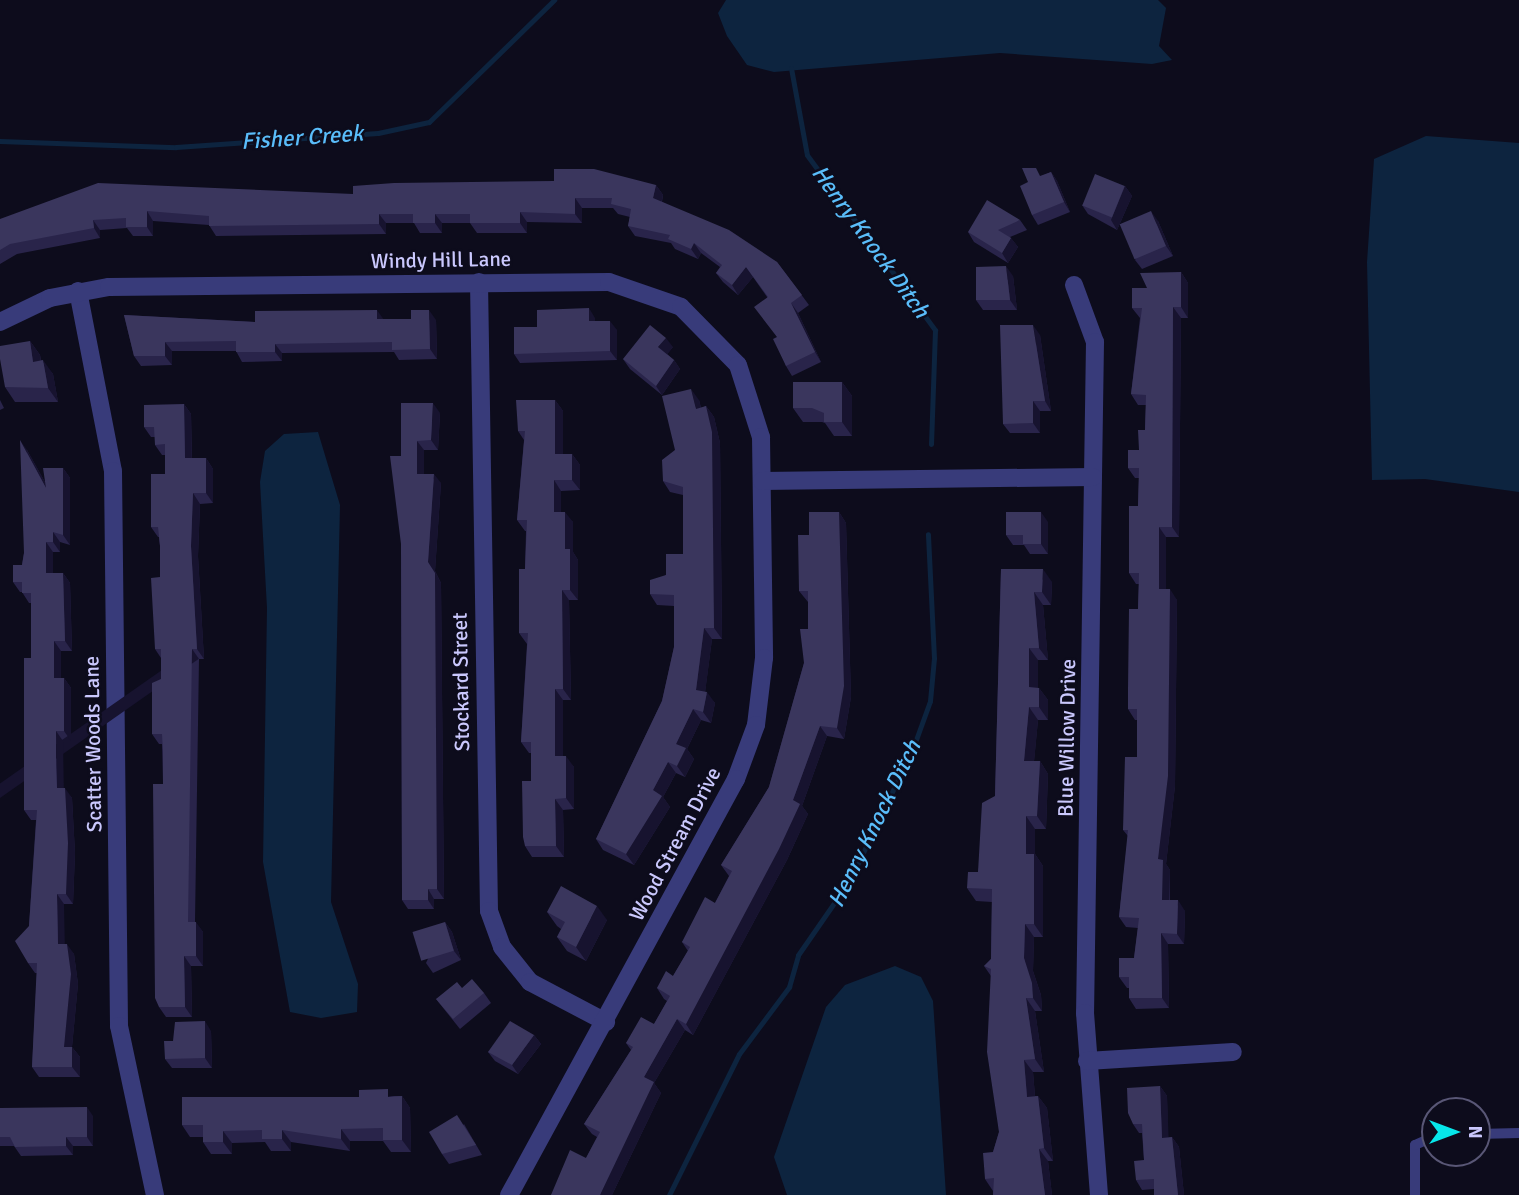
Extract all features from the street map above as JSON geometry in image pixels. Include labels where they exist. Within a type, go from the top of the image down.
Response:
[{"type":"street","name":"Windy Hill Lane","points":[[0,321],[78,291],[479,282],[615,282],[664,297],[695,316],[724,345],[746,380],[758,417],[762,481]]},
{"type":"street","name":"Stockard Street","points":[[479,282],[489,911],[502,947],[530,982],[606,1023]]},
{"type":"street","name":"Blue Willow Drive","points":[[1074,285],[1095,342],[1087,1061],[1099,1195]]},
{"type":"street","name":"Scatter Woods Lane","points":[[78,291],[113,471],[119,1026],[155,1195]]},
{"type":"street","points":[[762,481],[1093,477]]},
{"type":"street","name":"Wood Stream Drive","points":[[509,1195],[606,1023],[736,779],[756,725],[764,677],[762,481]]},
{"type":"street","points":[[1087,1061],[1233,1052]]},
{"type":"lane","points":[[1491,1134],[1519,1133]]},
{"type":"lane","points":[[1415,1195],[1415,1144],[1421,1142]]},
{"type":"water","points":[[726,0],[1158,0],[1166,8],[1159,46],[1172,60],[1152,64],[1000,53],[774,72],[747,65],[727,36],[718,13]]},
{"type":"water","points":[[1426,136],[1519,143],[1519,492],[1425,479],[1372,480],[1367,262],[1374,159]]},
{"type":"water","points":[[318,432],[340,505],[331,902],[358,984],[357,1012],[321,1018],[290,1012],[263,862],[267,608],[260,482],[265,451],[284,434]]},
{"type":"water","points":[[895,966],[921,977],[933,1001],[946,1195],[787,1195],[774,1157],[826,1007],[845,985]]},
{"type":"building","points":[[1022,168],[1036,168],[1040,176],[1051,172],[1064,202],[1032,215],[1020,186],[1028,182]]},
{"type":"building","points":[[554,169],[594,169],[656,185],[653,198],[729,230],[777,262],[802,295],[791,303],[815,352],[786,366],[773,339],[777,337],[754,307],[768,297],[746,267],[732,285],[716,273],[722,265],[694,243],[691,249],[668,239],[670,235],[628,226],[631,209],[611,204],[612,198],[575,198],[575,214],[520,212],[520,223],[470,223],[470,214],[435,214],[435,223],[413,223],[413,214],[379,214],[379,224],[209,226],[209,216],[147,211],[147,227],[126,227],[126,218],[93,220],[94,228],[10,244],[0,250],[0,219],[98,183],[353,194],[353,186],[394,183],[554,181]]},
{"type":"building","points":[[1095,174],[1125,186],[1112,218],[1082,206]]},
{"type":"building","points":[[987,200],[1020,220],[998,230],[1011,238],[1002,253],[968,232]]},
{"type":"building","points":[[1151,211],[1166,246],[1135,259],[1120,224]]},
{"type":"building","points":[[1006,266],[1010,300],[976,300],[976,267]]},
{"type":"building","points":[[1181,272],[1181,307],[1173,307],[1172,527],[1159,527],[1159,589],[1170,589],[1168,776],[1158,859],[1163,860],[1162,900],[1178,900],[1177,934],[1161,933],[1162,998],[1129,998],[1129,977],[1119,977],[1119,958],[1134,958],[1139,918],[1119,917],[1128,830],[1123,830],[1125,757],[1137,757],[1137,709],[1128,709],[1128,689],[1129,609],[1138,609],[1139,573],[1129,573],[1129,506],[1138,506],[1139,468],[1128,468],[1128,450],[1139,450],[1138,430],[1145,430],[1146,395],[1131,394],[1142,308],[1132,308],[1132,288],[1147,288],[1140,273]]},
{"type":"building","points":[[589,308],[589,321],[610,321],[610,351],[514,354],[514,327],[537,327],[537,310]]},
{"type":"building","points":[[377,310],[377,319],[411,319],[411,310],[429,310],[430,349],[392,350],[392,342],[275,344],[275,352],[236,352],[236,341],[165,342],[165,356],[134,356],[124,315],[255,322],[255,311]]},
{"type":"building","points":[[650,325],[666,338],[658,347],[674,360],[656,386],[623,359]]},
{"type":"building","points":[[1000,325],[1033,325],[1045,401],[1033,401],[1033,423],[1003,424]]},
{"type":"building","points":[[30,341],[33,362],[43,360],[48,388],[5,387],[0,346]]},
{"type":"building","points":[[793,382],[842,382],[842,422],[824,422],[824,413],[812,408],[793,408]]},
{"type":"building","points":[[691,389],[696,409],[706,406],[712,432],[714,628],[704,628],[696,690],[707,692],[703,712],[693,709],[676,744],[686,748],[677,766],[668,762],[653,790],[662,796],[626,854],[596,839],[662,701],[674,647],[674,595],[650,594],[650,580],[666,575],[666,554],[683,554],[683,487],[663,481],[662,460],[675,450],[662,396]]},
{"type":"building","points":[[516,400],[555,400],[555,454],[572,454],[572,480],[554,480],[554,512],[565,512],[565,549],[570,549],[570,590],[562,590],[563,689],[555,689],[555,756],[566,756],[566,798],[555,799],[556,846],[525,846],[523,837],[522,781],[531,781],[531,742],[521,742],[528,633],[519,633],[519,569],[525,569],[527,520],[517,520],[525,431],[518,431]]},
{"type":"building","points":[[401,403],[433,403],[431,440],[417,441],[417,474],[434,474],[428,562],[435,573],[437,889],[428,889],[428,900],[402,900],[401,544],[390,456],[401,456]]},
{"type":"building","points":[[184,404],[185,458],[206,458],[206,493],[193,493],[191,546],[197,649],[192,649],[188,922],[196,922],[196,956],[184,956],[185,1007],[159,1007],[155,998],[153,784],[163,784],[163,752],[162,734],[152,734],[152,683],[161,679],[161,649],[155,649],[151,578],[160,577],[160,546],[158,527],[151,527],[151,474],[165,474],[165,444],[155,445],[154,427],[144,427],[144,405]]},
{"type":"building","points":[[20,440],[46,488],[43,468],[63,468],[63,535],[53,532],[53,542],[46,542],[46,573],[63,573],[65,641],[54,641],[54,678],[64,678],[64,731],[56,731],[56,765],[57,788],[65,788],[68,843],[66,894],[57,894],[58,944],[67,944],[71,974],[64,1047],[72,1047],[72,1067],[32,1067],[37,963],[28,963],[15,941],[29,926],[37,810],[24,810],[24,658],[31,658],[31,593],[22,593],[22,582],[13,582],[13,565],[22,565],[24,553]]},
{"type":"building","points":[[809,512],[839,512],[844,686],[837,728],[820,726],[793,800],[800,804],[779,849],[686,1024],[677,1019],[644,1077],[654,1082],[600,1195],[551,1195],[570,1150],[586,1158],[600,1132],[584,1124],[633,1047],[626,1043],[641,1017],[654,1024],[670,996],[657,988],[666,971],[673,976],[690,947],[682,942],[705,897],[715,903],[732,871],[721,865],[769,787],[804,663],[800,629],[808,629],[808,591],[799,591],[798,535],[809,535]]},
{"type":"building","points":[[1006,512],[1041,512],[1041,544],[1023,544],[1023,535],[1006,535]]},
{"type":"building","points":[[1001,569],[1043,569],[1042,592],[1034,592],[1039,648],[1029,648],[1029,687],[1039,688],[1039,707],[1029,707],[1024,761],[1040,761],[1037,816],[1026,816],[1026,854],[1034,854],[1034,924],[1025,924],[1024,958],[1032,983],[1033,998],[1026,998],[1035,1059],[1024,1060],[1027,1097],[1038,1096],[1044,1148],[1039,1149],[1045,1195],[993,1195],[994,1178],[985,1179],[983,1153],[993,1152],[999,1132],[987,1052],[991,969],[984,966],[991,959],[992,889],[967,888],[968,872],[978,872],[982,803],[995,796]]},
{"type":"building","points":[[561,886],[597,906],[576,947],[557,937],[565,922],[547,912]]},
{"type":"building","points":[[445,922],[454,951],[421,961],[412,932]]},
{"type":"building","points":[[472,979],[484,993],[453,1019],[436,999],[457,982],[462,988]]},
{"type":"building","points":[[205,1021],[205,1058],[165,1059],[164,1041],[173,1041],[175,1022]]},
{"type":"building","points":[[510,1021],[534,1035],[512,1065],[488,1052]]},
{"type":"building","points":[[1160,1086],[1162,1138],[1172,1137],[1178,1195],[1154,1195],[1154,1179],[1136,1180],[1134,1161],[1144,1160],[1142,1124],[1133,1124],[1128,1113],[1127,1088]]},
{"type":"building","points":[[388,1089],[388,1097],[402,1096],[402,1140],[383,1140],[383,1128],[341,1129],[341,1139],[282,1130],[282,1139],[262,1139],[262,1130],[223,1131],[223,1142],[203,1142],[203,1125],[182,1125],[182,1097],[359,1097],[359,1090]]},
{"type":"building","points":[[87,1107],[87,1137],[66,1137],[66,1146],[15,1147],[10,1137],[0,1137],[0,1108]]},
{"type":"building","points":[[457,1115],[476,1145],[442,1154],[429,1132]]},
{"type":"waterway","name":"Fisher Creek","points":[[0,141],[176,147],[378,133],[429,122],[554,0]]},
{"type":"waterway","name":"Henry Knock Ditch","points":[[791,68],[807,155],[935,330],[931,444]]},
{"type":"waterway","name":"Henry Knock Ditch","points":[[669,1195],[739,1054],[789,987],[798,955],[850,880],[913,748],[930,701],[934,658],[928,534]]}]
